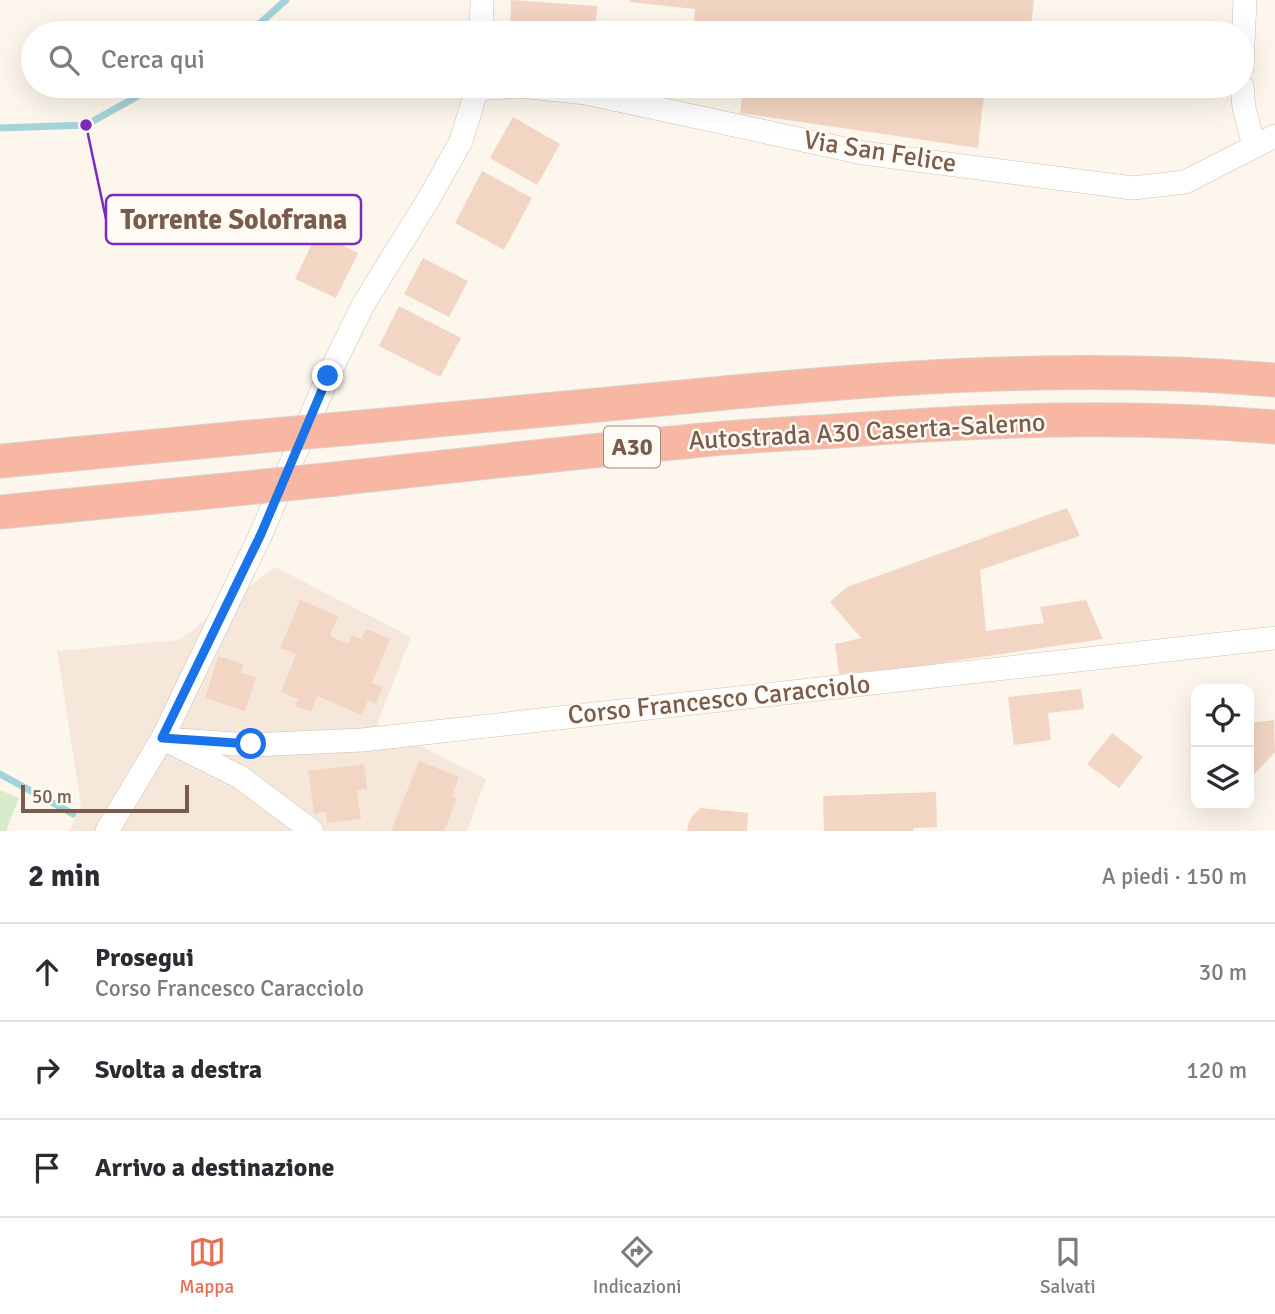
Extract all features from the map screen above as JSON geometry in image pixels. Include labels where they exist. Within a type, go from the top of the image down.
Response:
[{"type":"highway","name":"Autostrada A30 Caserta-Salerno","points":[[0,461],[898,378],[1109,372],[1275,380]]},
{"type":"highway","name":"Autostrada A30 Caserta-Salerno","points":[[0,512],[695,441],[929,424],[1011,420],[1189,422],[1275,427]]},
{"type":"street","points":[[481,21],[482,0]]},
{"type":"street","points":[[1244,21],[1245,0]]},
{"type":"street","points":[[107,831],[162,738],[261,534],[328,376],[363,305],[461,141],[474,98]]},
{"type":"street","name":"Via San Felice","points":[[609,98],[863,153],[1133,188],[1185,182],[1275,136]]},
{"type":"street","points":[[1243,98],[1254,146]]},
{"type":"street","name":"Corso Francesco Caracciolo","points":[[162,738],[251,744],[362,740],[1275,638]]},
{"type":"street","points":[[162,738],[240,777],[312,831]]},
{"type":"shaded area","points":[[275,567],[411,637],[377,724],[486,779],[467,831],[70,831],[81,805],[57,651],[179,640]]},
{"type":"green space","points":[[0,790],[19,798],[6,831],[0,831]]},
{"type":"building","points":[[511,0],[597,6],[596,21],[510,21]]},
{"type":"building","points":[[1034,0],[1031,21],[694,21],[695,9],[630,2]]},
{"type":"building","points":[[742,98],[984,98],[978,148],[740,113]]},
{"type":"building","points":[[513,117],[560,144],[537,185],[490,158]]},
{"type":"building","points":[[482,171],[532,198],[504,250],[455,223]]},
{"type":"building","points":[[317,233],[358,253],[336,298],[295,279]]},
{"type":"building","points":[[423,258],[468,281],[449,317],[404,294]]},
{"type":"building","points":[[399,306],[461,338],[440,377],[379,346]]},
{"type":"building","points":[[1067,508],[1080,536],[980,570],[986,631],[1044,623],[1040,607],[1086,600],[1103,639],[913,667],[839,674],[835,644],[861,638],[830,602],[847,587]]},
{"type":"building","points":[[300,600],[338,616],[330,636],[348,644],[352,635],[361,639],[366,629],[390,639],[372,683],[383,687],[376,704],[368,700],[362,715],[317,696],[311,712],[295,706],[298,699],[281,692],[296,654],[280,648]]},
{"type":"building","points":[[218,656],[243,664],[241,673],[256,677],[245,711],[205,698]]},
{"type":"building","points":[[1081,689],[1084,709],[1048,713],[1051,740],[1014,745],[1008,697]]},
{"type":"building","points":[[1274,720],[1275,752],[1254,775],[1254,747],[1254,722]]},
{"type":"building","points":[[1112,733],[1143,757],[1119,788],[1087,764]]},
{"type":"building","points":[[419,761],[459,777],[452,796],[457,798],[444,831],[391,831]]},
{"type":"building","points":[[364,764],[367,789],[357,790],[361,819],[327,823],[326,812],[314,814],[308,771]]},
{"type":"building","points":[[936,792],[937,827],[913,828],[914,831],[824,831],[823,796]]},
{"type":"building","points":[[701,808],[748,813],[747,831],[687,831],[689,821]]},
{"type":"waterway","points":[[262,21],[286,0]]},
{"type":"waterway","points":[[0,128],[86,125],[134,98]]},
{"type":"waterway","points":[[0,774],[73,814]]},
{"type":"place","name":"Torrente Solofrana","points":[[86,125]]},
{"type":"route","points":[[251,744],[162,738],[261,534],[328,376]]}]
